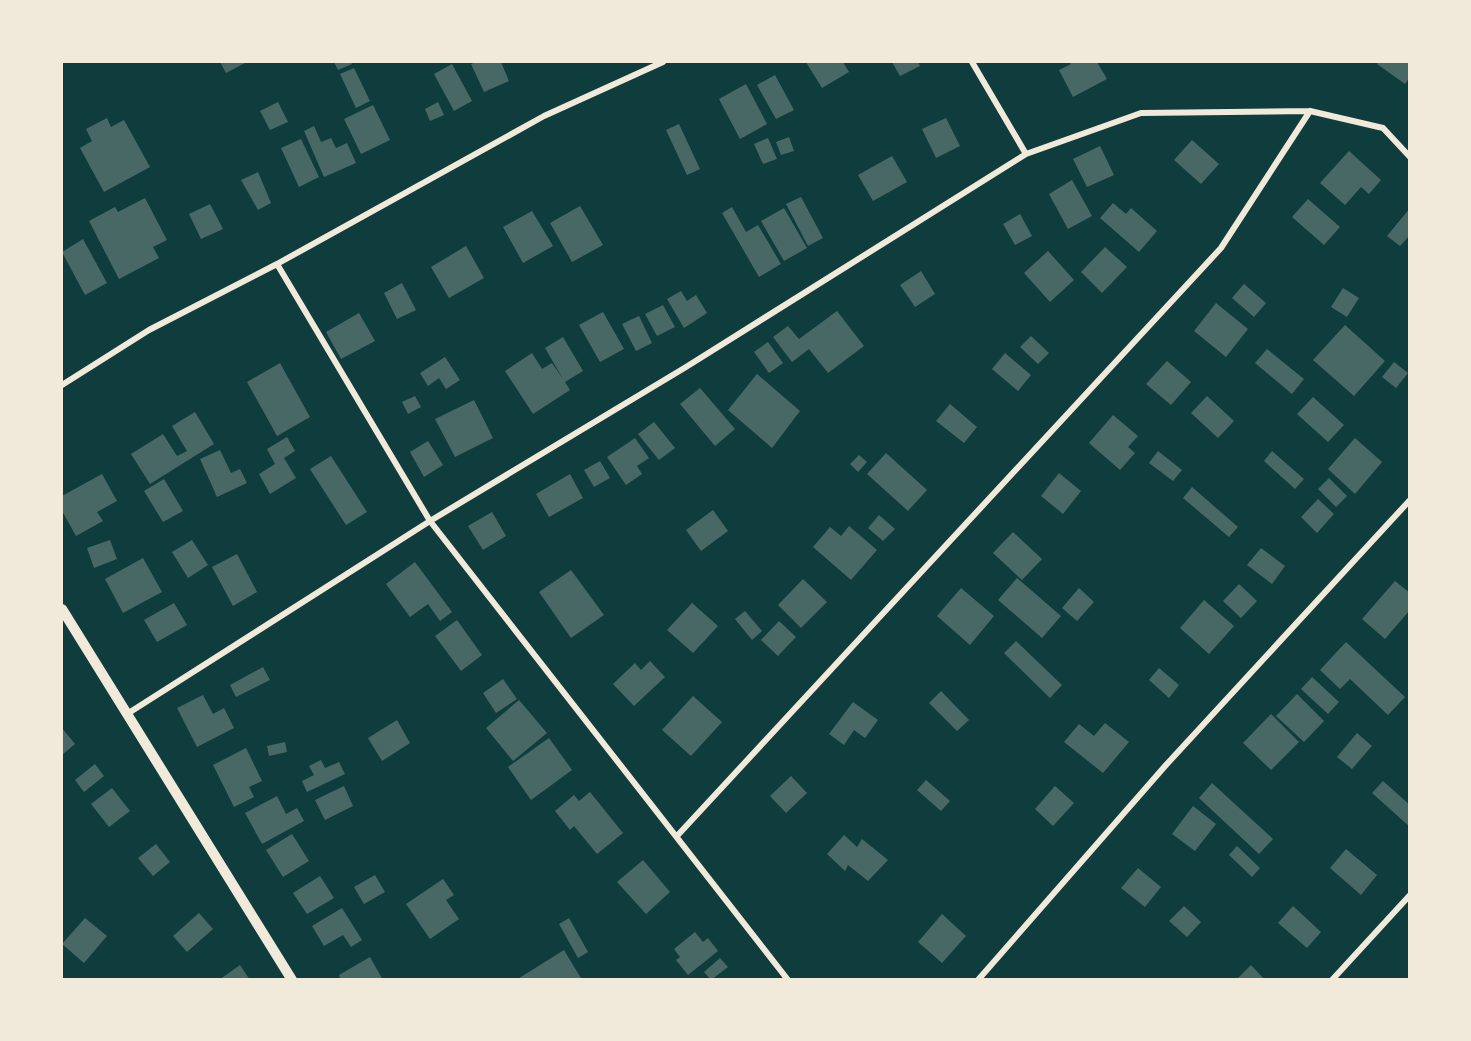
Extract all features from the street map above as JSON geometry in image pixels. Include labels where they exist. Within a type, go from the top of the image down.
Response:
[{"type":"street","points":[[62,385],[149,330],[277,264],[544,116],[663,62]]},
{"type":"street","points":[[972,62],[1026,154]]},
{"type":"street","points":[[676,836],[1221,248],[1310,111]]},
{"type":"street","points":[[127,714],[430,521],[686,367],[1026,154],[1141,113],[1310,111],[1383,128],[1410,157]]},
{"type":"street","points":[[277,264],[430,521],[788,980]]},
{"type":"street","points":[[978,980],[1166,765],[1410,500]]},
{"type":"street","points":[[62,609],[292,980]]},
{"type":"street","points":[[1332,980],[1410,895]]},
{"type":"building","points":[[220,62],[247,62],[226,73]]},
{"type":"building","points":[[334,62],[351,62],[352,64],[338,70]]},
{"type":"building","points":[[501,62],[509,81],[484,92],[471,64]]},
{"type":"building","points":[[806,62],[843,62],[849,72],[822,88]]},
{"type":"building","points":[[892,62],[918,62],[920,66],[900,76]]},
{"type":"building","points":[[1069,62],[1097,62],[1107,79],[1073,97],[1059,70],[1071,64]]},
{"type":"building","points":[[1379,62],[1410,62],[1410,77],[1405,84],[1377,64]]},
{"type":"building","points":[[452,64],[472,101],[454,111],[434,74]]},
{"type":"building","points":[[354,68],[370,101],[356,108],[340,74]]},
{"type":"building","points":[[775,75],[794,110],[776,119],[757,85]]},
{"type":"building","points":[[746,84],[767,124],[740,139],[719,99]]},
{"type":"building","points":[[278,102],[288,122],[270,130],[260,111]]},
{"type":"building","points":[[438,102],[444,115],[430,121],[425,109]]},
{"type":"building","points":[[373,105],[390,140],[361,154],[344,119]]},
{"type":"building","points":[[107,118],[111,127],[124,120],[150,167],[104,192],[80,148],[92,141],[86,129]]},
{"type":"building","points":[[946,118],[960,146],[936,158],[922,129]]},
{"type":"building","points":[[679,124],[700,169],[687,175],[666,130]]},
{"type":"building","points":[[314,126],[321,142],[331,138],[336,148],[347,143],[356,163],[324,177],[304,131]]},
{"type":"building","points":[[789,137],[794,151],[781,155],[776,142]]},
{"type":"building","points":[[768,138],[777,159],[763,164],[754,144]]},
{"type":"building","points":[[301,139],[319,177],[299,187],[281,148]]},
{"type":"building","points":[[1192,140],[1219,164],[1201,184],[1174,160]]},
{"type":"building","points":[[1100,146],[1114,175],[1087,187],[1073,159]]},
{"type":"building","points":[[1349,151],[1381,180],[1369,194],[1361,187],[1345,205],[1320,183]]},
{"type":"building","points":[[892,156],[907,182],[873,201],[858,175]]},
{"type":"building","points":[[258,172],[271,203],[258,210],[241,180]]},
{"type":"building","points":[[1072,180],[1092,216],[1068,229],[1049,194]]},
{"type":"building","points":[[801,197],[823,238],[808,246],[786,204]]},
{"type":"building","points":[[145,198],[167,240],[153,247],[159,258],[119,279],[89,221],[115,207],[118,212]]},
{"type":"building","points":[[1308,199],[1340,227],[1324,245],[1292,217]]},
{"type":"building","points":[[1113,203],[1126,214],[1131,208],[1157,231],[1139,252],[1100,218]]},
{"type":"building","points":[[210,204],[223,229],[201,239],[189,214]]},
{"type":"building","points":[[580,206],[603,245],[572,262],[550,223]]},
{"type":"building","points":[[732,207],[746,232],[758,225],[781,264],[759,277],[722,213]]},
{"type":"building","points":[[784,208],[807,248],[784,261],[761,221]]},
{"type":"building","points":[[1410,208],[1410,235],[1400,246],[1387,236]]},
{"type":"building","points":[[532,211],[553,246],[523,263],[503,227]]},
{"type":"building","points":[[1020,214],[1032,236],[1015,245],[1003,224]]},
{"type":"building","points":[[83,239],[107,283],[85,295],[62,252]]},
{"type":"building","points":[[466,246],[484,278],[449,298],[431,267]]},
{"type":"building","points":[[1105,247],[1127,267],[1102,293],[1081,272]]},
{"type":"building","points":[[1048,251],[1074,280],[1050,302],[1024,273]]},
{"type":"building","points":[[921,271],[935,294],[915,307],[900,285]]},
{"type":"building","points":[[402,283],[416,310],[397,319],[384,293]]},
{"type":"building","points":[[1244,284],[1266,303],[1254,317],[1232,298]]},
{"type":"building","points":[[1343,288],[1359,298],[1347,317],[1331,307]]},
{"type":"building","points":[[681,291],[687,301],[696,295],[707,313],[684,328],[667,299]]},
{"type":"building","points":[[1216,303],[1248,329],[1226,357],[1194,331]]},
{"type":"building","points":[[663,305],[675,327],[657,336],[645,314]]},
{"type":"building","points":[[837,311],[864,346],[828,373],[809,349],[792,362],[773,337],[788,326],[799,339]]},
{"type":"building","points":[[603,312],[624,349],[600,362],[579,325]]},
{"type":"building","points":[[359,313],[375,341],[341,359],[326,332]]},
{"type":"building","points":[[639,316],[652,343],[636,351],[622,324]]},
{"type":"building","points":[[1345,325],[1385,361],[1354,396],[1313,360]]},
{"type":"building","points":[[1031,336],[1049,353],[1038,364],[1020,347]]},
{"type":"building","points":[[563,337],[583,371],[565,382],[570,390],[533,414],[505,371],[532,353],[542,369],[552,363],[563,379],[545,348]]},
{"type":"building","points":[[768,342],[783,363],[769,373],[754,352]]},
{"type":"building","points":[[1267,349],[1304,379],[1292,394],[1255,363]]},
{"type":"building","points":[[1005,353],[1031,375],[1018,391],[992,369]]},
{"type":"building","points":[[445,357],[460,380],[446,389],[439,378],[428,386],[420,373]]},
{"type":"building","points":[[1167,361],[1191,382],[1171,405],[1146,384]]},
{"type":"building","points":[[1394,362],[1408,373],[1396,388],[1382,377]]},
{"type":"building","points":[[280,363],[310,417],[277,436],[247,382]]},
{"type":"building","points":[[757,374],[800,411],[772,448],[728,410]]},
{"type":"building","points":[[700,388],[735,429],[715,446],[680,404]]},
{"type":"building","points":[[415,396],[421,407],[408,414],[402,402]]},
{"type":"building","points":[[1207,396],[1234,421],[1218,438],[1191,413]]},
{"type":"building","points":[[1313,397],[1344,425],[1328,442],[1297,414]]},
{"type":"building","points":[[474,400],[493,438],[455,457],[435,419]]},
{"type":"building","points":[[950,404],[977,427],[964,443],[936,421]]},
{"type":"building","points":[[195,412],[214,444],[150,484],[131,454],[163,434],[177,456],[187,451],[172,426]]},
{"type":"building","points":[[1113,415],[1138,436],[1128,447],[1135,453],[1120,470],[1089,443]]},
{"type":"building","points":[[654,422],[675,448],[659,460],[638,434]]},
{"type":"building","points":[[287,437],[295,451],[284,458],[296,478],[270,494],[259,474],[275,464],[267,449]]},
{"type":"building","points":[[635,438],[649,458],[637,466],[642,474],[626,485],[607,457]]},
{"type":"building","points":[[1355,438],[1382,462],[1355,494],[1328,469]]},
{"type":"building","points":[[428,441],[443,465],[424,477],[410,452]]},
{"type":"building","points":[[220,450],[231,473],[240,469],[247,483],[217,497],[200,459]]},
{"type":"building","points":[[1158,451],[1182,470],[1173,481],[1149,463]]},
{"type":"building","points":[[1272,451],[1304,479],[1295,489],[1264,461]]},
{"type":"building","points":[[886,453],[927,490],[908,511],[867,474]]},
{"type":"building","points":[[859,455],[867,462],[858,472],[850,464]]},
{"type":"building","points":[[331,456],[367,512],[346,525],[310,469]]},
{"type":"building","points":[[600,461],[610,478],[594,487],[584,470]]},
{"type":"building","points":[[1059,473],[1081,491],[1063,514],[1041,496]]},
{"type":"building","points":[[102,474],[117,501],[97,512],[103,521],[76,536],[62,511],[62,496]]},
{"type":"building","points":[[570,474],[583,498],[549,517],[536,494]]},
{"type":"building","points":[[1329,478],[1347,496],[1336,507],[1318,489]]},
{"type":"building","points":[[164,479],[183,511],[163,522],[144,491]]},
{"type":"building","points":[[1192,487],[1238,527],[1229,537],[1183,498]]},
{"type":"building","points":[[1318,499],[1334,514],[1317,533],[1301,517]]},
{"type":"building","points":[[713,510],[728,531],[701,551],[686,530]]},
{"type":"building","points":[[492,512],[506,536],[483,550],[468,526]]},
{"type":"building","points":[[879,515],[895,529],[883,541],[868,528]]},
{"type":"building","points":[[849,526],[877,550],[851,580],[813,547],[830,527],[841,536]]},
{"type":"building","points":[[1013,532],[1042,559],[1022,580],[993,553]]},
{"type":"building","points":[[110,540],[117,559],[94,568],[87,548]]},
{"type":"building","points":[[192,540],[208,565],[188,578],[172,552]]},
{"type":"building","points":[[1261,548],[1285,566],[1272,584],[1247,565]]},
{"type":"building","points":[[237,554],[257,592],[233,606],[212,567]]},
{"type":"building","points":[[143,558],[162,592],[123,613],[105,579]]},
{"type":"building","points":[[415,562],[452,612],[440,621],[428,604],[410,617],[386,584]]},
{"type":"building","points":[[571,570],[604,615],[571,638],[539,592]]},
{"type":"building","points":[[1017,578],[1061,616],[1042,638],[998,600]]},
{"type":"building","points":[[803,579],[827,602],[801,628],[778,605]]},
{"type":"building","points":[[1395,581],[1410,593],[1410,610],[1385,639],[1362,619]]},
{"type":"building","points":[[1239,584],[1257,601],[1241,618],[1223,601]]},
{"type":"building","points":[[961,588],[994,616],[970,645],[937,616]]},
{"type":"building","points":[[1079,588],[1094,602],[1077,621],[1062,608]]},
{"type":"building","points":[[1204,600],[1234,626],[1209,654],[1180,628]]},
{"type":"building","points":[[174,603],[187,625],[157,642],[144,620]]},
{"type":"building","points":[[692,603],[718,626],[693,653],[667,630]]},
{"type":"building","points":[[745,611],[762,631],[752,640],[735,619]]},
{"type":"building","points":[[457,620],[482,655],[461,671],[435,636]]},
{"type":"building","points":[[779,621],[796,637],[778,656],[761,640]]},
{"type":"building","points":[[1016,641],[1062,685],[1050,698],[1004,653]]},
{"type":"building","points":[[1346,642],[1405,697],[1388,715],[1350,679],[1340,689],[1320,670]]},
{"type":"building","points":[[650,661],[665,677],[634,706],[613,684],[635,663],[641,670]]},
{"type":"building","points":[[263,667],[270,680],[236,697],[230,685]]},
{"type":"building","points":[[1159,668],[1179,685],[1169,698],[1149,680]]},
{"type":"building","points":[[1312,677],[1339,702],[1328,714],[1301,689]]},
{"type":"building","points":[[503,679],[517,699],[496,713],[483,693]]},
{"type":"building","points":[[941,691],[969,720],[957,731],[929,703]]},
{"type":"building","points":[[1297,694],[1324,721],[1304,742],[1276,716]]},
{"type":"building","points":[[203,695],[213,714],[224,708],[234,728],[197,747],[177,708]]},
{"type":"building","points":[[693,696],[722,722],[691,756],[662,730]]},
{"type":"building","points":[[519,700],[547,733],[513,761],[486,728]]},
{"type":"building","points":[[853,702],[878,720],[865,738],[854,730],[844,745],[829,734]]},
{"type":"building","points":[[1271,714],[1299,742],[1271,770],[1243,743]]},
{"type":"building","points":[[397,720],[410,743],[382,761],[368,738]]},
{"type":"building","points":[[1105,723],[1129,742],[1103,773],[1064,742],[1079,724],[1094,736]]},
{"type":"building","points":[[62,728],[75,744],[62,755]]},
{"type":"building","points":[[1357,733],[1372,746],[1352,769],[1337,757]]},
{"type":"building","points":[[549,738],[572,770],[531,800],[508,767]]},
{"type":"building","points":[[285,742],[287,752],[269,756],[267,746]]},
{"type":"building","points":[[246,748],[262,781],[249,787],[254,797],[234,807],[213,765]]},
{"type":"building","points":[[321,760],[325,768],[339,762],[345,774],[307,792],[302,781],[314,775],[309,766]]},
{"type":"building","points":[[95,764],[104,776],[84,792],[75,780]]},
{"type":"building","points":[[791,776],[807,793],[786,813],[770,796]]},
{"type":"building","points":[[926,780],[950,801],[941,811],[917,790]]},
{"type":"building","points":[[1383,781],[1410,805],[1410,827],[1372,793]]},
{"type":"building","points":[[1212,783],[1273,839],[1259,854],[1199,798]]},
{"type":"building","points":[[344,786],[353,806],[325,820],[315,800]]},
{"type":"building","points":[[1055,786],[1074,803],[1053,826],[1035,809]]},
{"type":"building","points":[[112,788],[130,811],[109,827],[91,804]]},
{"type":"building","points":[[590,792],[623,833],[597,854],[574,826],[570,830],[555,811],[574,795],[579,801]]},
{"type":"building","points":[[277,796],[286,814],[297,808],[304,821],[262,844],[245,813]]},
{"type":"building","points":[[1193,806],[1216,824],[1195,851],[1172,834]]},
{"type":"building","points":[[292,834],[309,861],[283,877],[266,850]]},
{"type":"building","points":[[844,835],[857,847],[862,839],[888,860],[868,881],[848,865],[845,871],[827,854]]},
{"type":"building","points":[[156,844],[170,862],[153,876],[138,858]]},
{"type":"building","points":[[1237,846],[1260,868],[1252,877],[1229,855]]},
{"type":"building","points":[[1346,849],[1377,875],[1361,895],[1330,868]]},
{"type":"building","points":[[643,860],[670,892],[646,914],[617,882]]},
{"type":"building","points":[[1138,868],[1161,887],[1145,907],[1121,888]]},
{"type":"building","points":[[375,875],[385,892],[364,904],[354,887]]},
{"type":"building","points":[[320,876],[334,898],[307,914],[293,893]]},
{"type":"building","points":[[443,879],[454,895],[446,900],[459,919],[430,939],[406,904]]},
{"type":"building","points":[[1184,906],[1201,922],[1187,937],[1169,921]]},
{"type":"building","points":[[1293,906],[1321,932],[1307,948],[1278,923]]},
{"type":"building","points":[[342,908],[362,940],[351,947],[343,935],[324,946],[312,926]]},
{"type":"building","points":[[199,913],[213,929],[187,952],[173,936]]},
{"type":"building","points":[[942,914],[966,936],[942,963],[918,942]]},
{"type":"building","points":[[85,918],[107,936],[84,963],[62,944]]},
{"type":"building","points":[[569,918],[588,952],[578,958],[559,924]]},
{"type":"building","points":[[695,932],[703,942],[708,938],[718,951],[688,975],[676,960],[680,957],[674,949]]},
{"type":"building","points":[[564,950],[582,980],[516,980]]},
{"type":"building","points":[[370,957],[383,980],[341,980],[339,975]]},
{"type":"building","points":[[720,958],[728,967],[711,980],[704,972]]},
{"type":"building","points":[[240,965],[250,980],[219,980]]},
{"type":"building","points":[[1251,965],[1265,980],[1236,980]]}]
